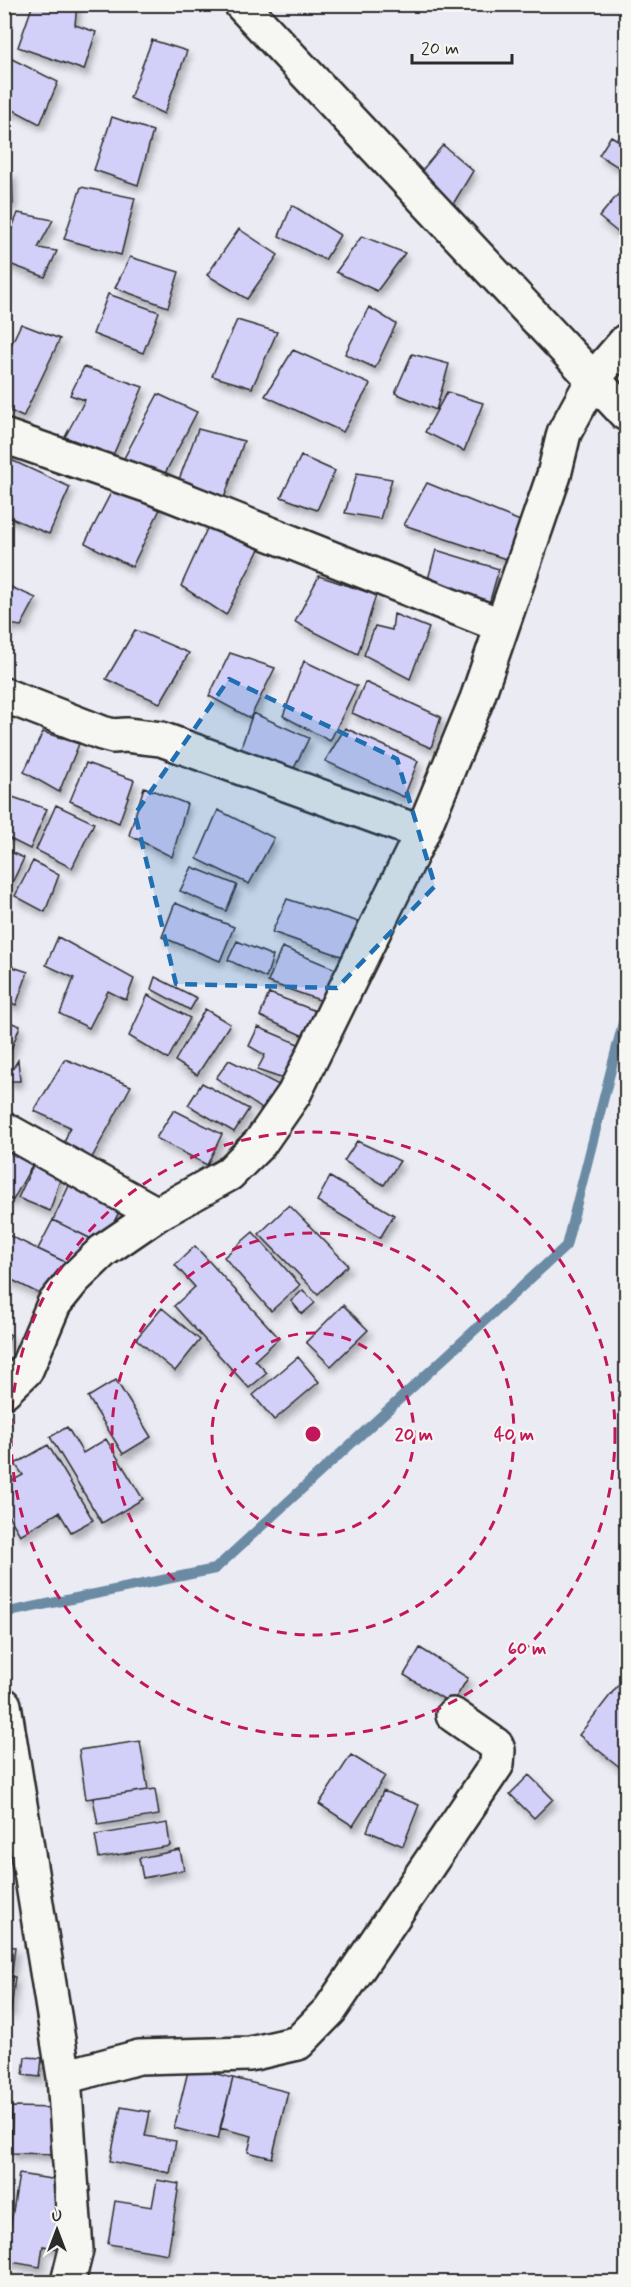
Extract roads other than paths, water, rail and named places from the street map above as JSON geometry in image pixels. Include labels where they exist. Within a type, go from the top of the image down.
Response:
[{"type":"street","points":[[241,4],[627,414]]},
{"type":"street","points":[[4,1391],[26,1370],[54,1304],[75,1278],[103,1251],[156,1214],[229,1174],[260,1143],[294,1094],[422,833],[477,699],[554,475],[564,433],[594,378],[627,341]]},
{"type":"street","points":[[4,436],[152,487],[502,626]]},
{"type":"street","points":[[4,695],[102,734],[161,739],[422,833]]},
{"type":"street","points":[[4,1128],[156,1214]]},
{"type":"street","points":[[4,1705],[64,2077],[76,2250],[68,2283]]},
{"type":"street","points":[[64,2077],[139,2056],[250,2054],[298,2043],[330,2010],[497,1764],[498,1750],[495,1745],[453,1715]]},
{"type":"waterway","points":[[4,1613],[215,1569],[566,1246],[626,1011]]}]
